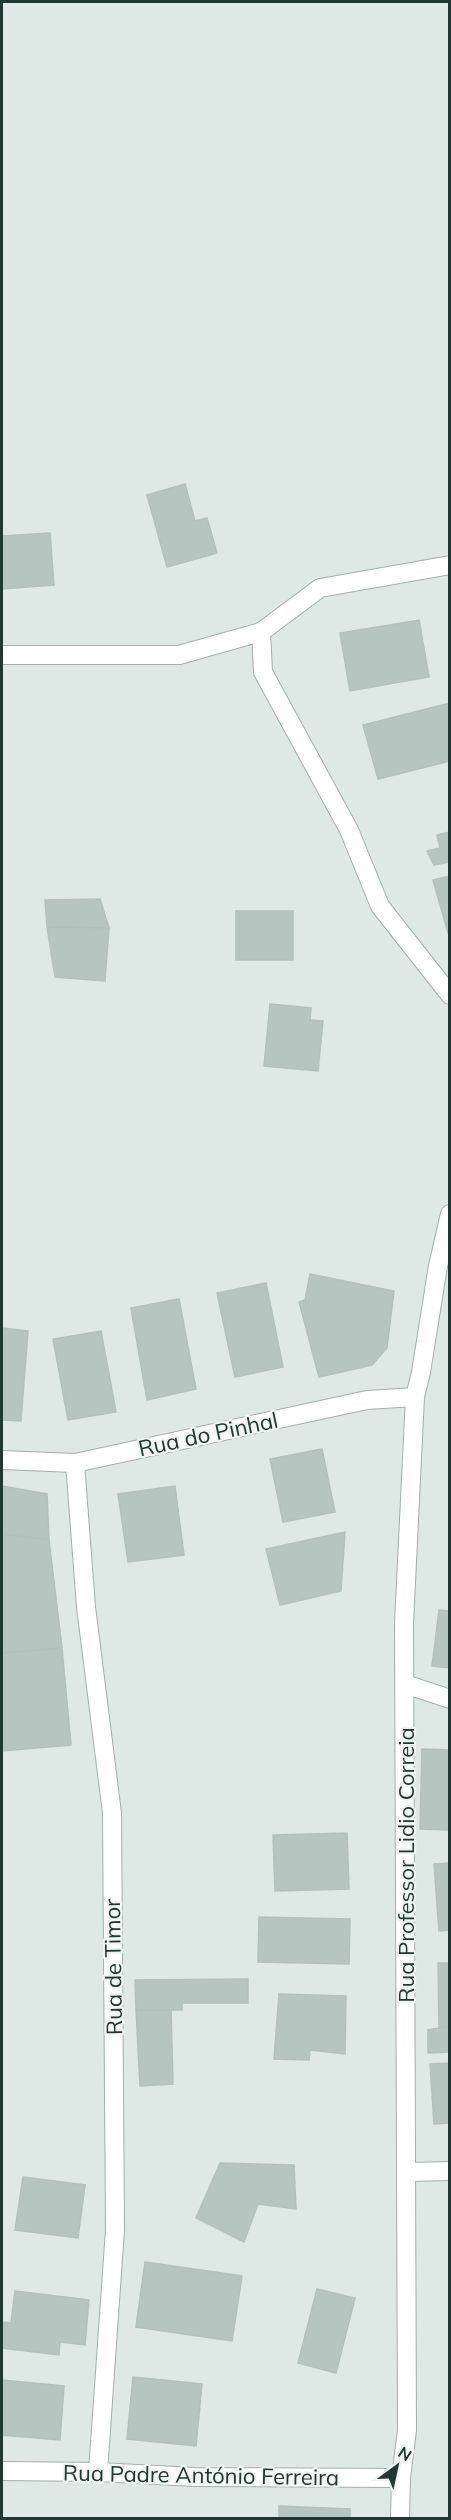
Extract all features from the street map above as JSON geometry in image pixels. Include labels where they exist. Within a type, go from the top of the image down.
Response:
[{"type":"street","points":[[2,655],[179,655],[261,632],[320,588],[450,565]]},
{"type":"street","points":[[261,632],[263,672],[349,830],[380,906],[450,995]]},
{"type":"street","name":"Rua Professor Lidio Correia","points":[[400,2518],[401,2478],[407,2430],[408,2172],[404,1623],[415,1397],[438,1266],[450,1214]]},
{"type":"street","name":"Rua do Pinhal","points":[[2,1460],[75,1463],[367,1400],[415,1397]]},
{"type":"street","name":"Rua de Timor","points":[[75,1463],[86,1607],[112,1813],[115,2230],[98,2472]]},
{"type":"street","points":[[405,1684],[450,1699]]},
{"type":"street","points":[[408,2172],[450,2171]]},
{"type":"street","name":"Rua Padre António Ferreira","points":[[2,2471],[98,2472],[195,2477],[401,2478]]},
{"type":"building","points":[[185,484],[195,521],[207,518],[217,553],[167,567],[147,495]]},
{"type":"building","points":[[50,533],[54,585],[2,589],[2,536]]},
{"type":"building","points":[[419,620],[429,677],[350,691],[340,633]]},
{"type":"building","points":[[450,703],[450,761],[378,779],[363,725]]},
{"type":"building","points":[[450,832],[450,862],[434,865],[427,851],[440,848],[437,835]]},
{"type":"building","points":[[450,876],[450,933],[448,933],[433,880]]},
{"type":"building","points":[[100,899],[109,928],[47,927],[45,900]]},
{"type":"building","points":[[236,911],[293,911],[293,960],[236,960]]},
{"type":"building","points":[[47,927],[109,928],[105,981],[55,977]]},
{"type":"building","points":[[270,1004],[311,1008],[310,1020],[323,1021],[318,1071],[264,1066]]},
{"type":"building","points":[[310,1274],[394,1291],[387,1348],[372,1365],[319,1377],[299,1302],[305,1300]]},
{"type":"building","points":[[266,1283],[283,1367],[235,1377],[217,1293]]},
{"type":"building","points":[[179,1299],[196,1389],[147,1400],[131,1308]]},
{"type":"building","points":[[2,1328],[28,1331],[21,1421],[2,1420]]},
{"type":"building","points":[[101,1331],[116,1412],[68,1420],[53,1339]]},
{"type":"building","points":[[322,1449],[335,1512],[283,1522],[270,1459]]},
{"type":"building","points":[[2,1486],[47,1494],[49,1540],[2,1534]]},
{"type":"building","points":[[175,1486],[184,1555],[128,1562],[118,1494]]},
{"type":"building","points":[[345,1532],[341,1591],[280,1605],[266,1549]]},
{"type":"building","points":[[2,1534],[49,1540],[62,1648],[2,1653]]},
{"type":"building","points":[[439,1610],[450,1611],[450,1668],[432,1666]]},
{"type":"building","points":[[62,1648],[71,1745],[2,1751],[2,1653]]},
{"type":"building","points":[[422,1749],[450,1750],[450,1830],[420,1829]]},
{"type":"building","points":[[347,1833],[349,1889],[275,1891],[273,1835]]},
{"type":"building","points":[[450,1863],[450,1930],[439,1931],[434,1864]]},
{"type":"building","points":[[259,1917],[350,1919],[349,1964],[258,1962]]},
{"type":"building","points":[[438,1963],[450,1963],[450,2026],[439,2027]]},
{"type":"building","points":[[248,1979],[248,2003],[182,2003],[182,2010],[136,2010],[135,1980]]},
{"type":"building","points":[[279,1994],[346,1996],[345,2054],[310,2050],[309,2060],[274,2059]]},
{"type":"building","points":[[136,2010],[171,2010],[173,2084],[140,2086]]},
{"type":"building","points":[[450,2026],[450,2052],[428,2053],[428,2030]]},
{"type":"building","points":[[450,2063],[450,2123],[434,2124],[430,2064]]},
{"type":"building","points":[[220,2163],[294,2165],[296,2209],[258,2204],[244,2242],[196,2218]]},
{"type":"building","points":[[23,2177],[85,2185],[78,2238],[15,2230]]},
{"type":"building","points":[[145,2262],[242,2276],[232,2341],[136,2327]]},
{"type":"building","points":[[317,2289],[355,2298],[336,2373],[298,2363]]},
{"type":"building","points":[[15,2291],[89,2300],[85,2345],[60,2342],[59,2355],[2,2348],[2,2322],[11,2323]]},
{"type":"building","points":[[133,2377],[202,2384],[196,2446],[127,2439]]},
{"type":"building","points":[[2,2380],[64,2386],[60,2440],[2,2435]]},
{"type":"building","points":[[279,2506],[350,2509],[350,2518],[279,2518]]}]
